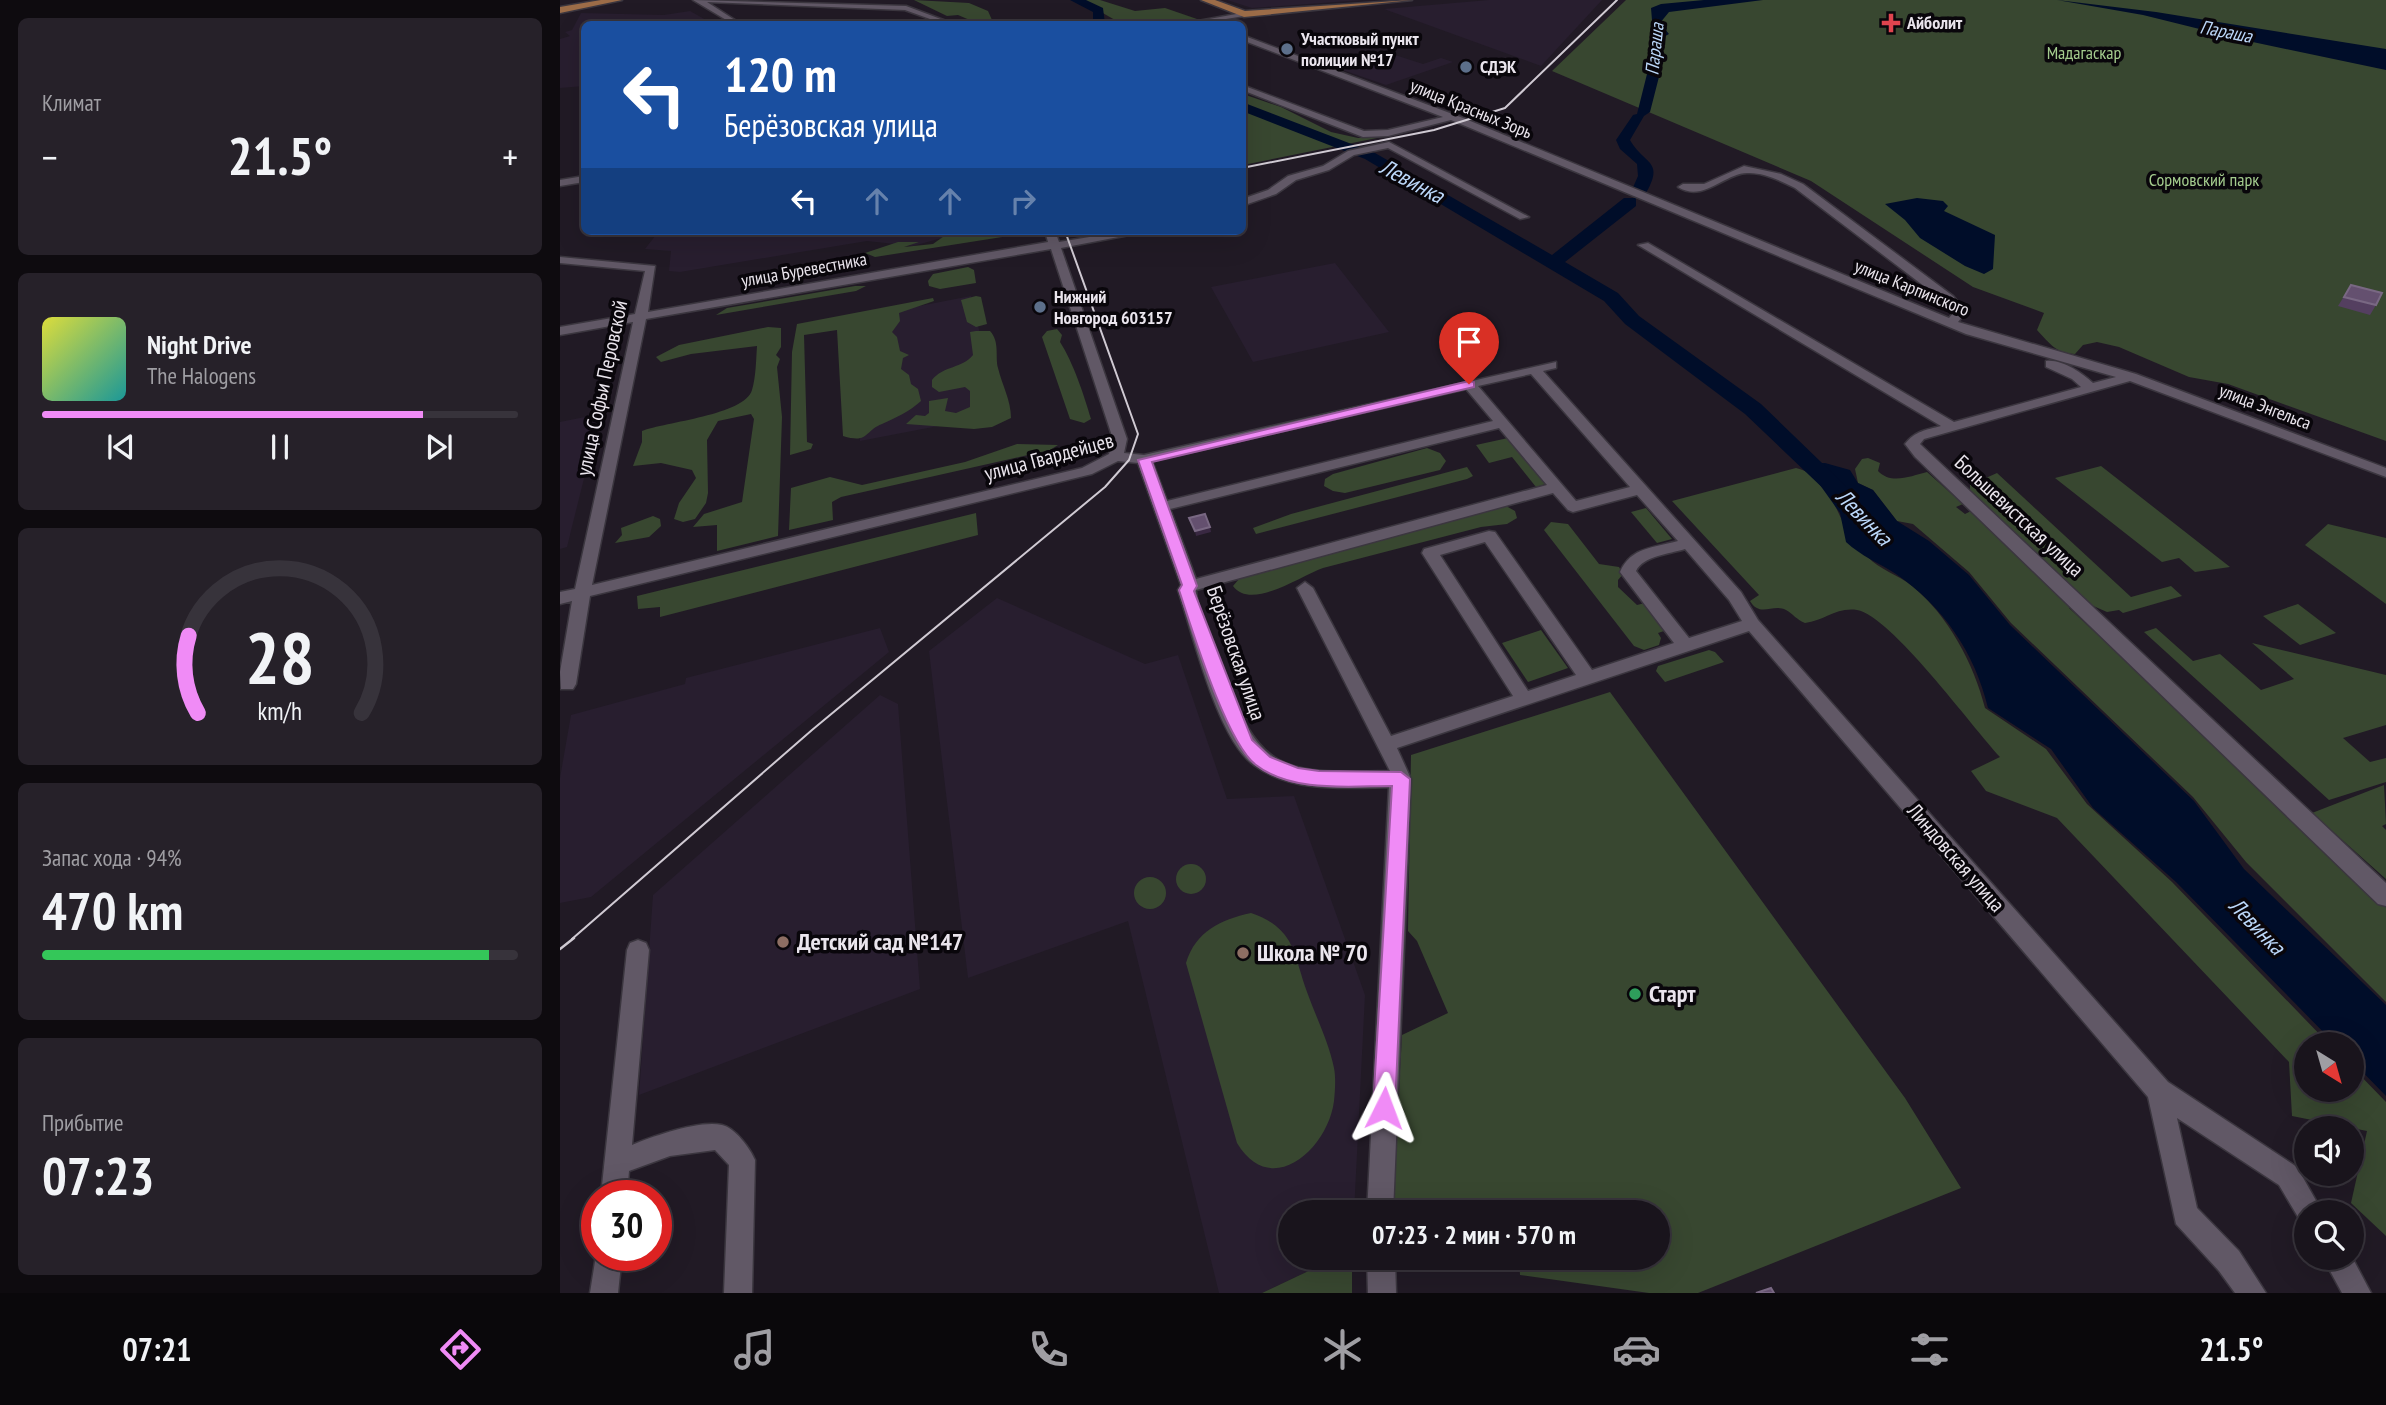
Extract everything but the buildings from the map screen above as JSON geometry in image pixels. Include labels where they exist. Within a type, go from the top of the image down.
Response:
[{"type":"main road","points":[[560,10],[617,0]]},
{"type":"main road","points":[[1206,0],[1244,14],[1407,0]]},
{"type":"street","points":[[699,1],[732,21]]},
{"type":"street","points":[[699,1],[884,6],[921,12],[943,21]]},
{"type":"street","points":[[1216,21],[1244,14]]},
{"type":"street","name":"улица Красных Зорь","points":[[1246,39],[1452,117],[1686,215]]},
{"type":"street","points":[[1246,89],[1363,134],[1388,133],[1452,117]]},
{"type":"street","points":[[1246,202],[1272,192],[1292,178],[1326,168],[1350,153],[1388,145],[1524,217]]},
{"type":"street","points":[[1683,187],[1706,187],[1744,169],[1777,176],[1799,186],[1949,299],[1960,312],[1951,323]]},
{"type":"street","points":[[560,183],[581,180]]},
{"type":"street","name":"улица Карпинского","points":[[1686,215],[1970,331],[2131,377]]},
{"type":"street","points":[[1051,235],[1120,439],[1116,456]]},
{"type":"street","name":"улица Буревестника","points":[[560,331],[1121,235]]},
{"type":"street","name":"Большевистская улица","points":[[1644,245],[1951,426]]},
{"type":"street","name":"улица Софьи Перовской","points":[[560,260],[651,268],[582,593],[567,684]]},
{"type":"street","points":[[1970,331],[2066,370],[2091,389]]},
{"type":"street","name":"улица Гвардейцев","points":[[560,598],[1087,471],[1116,456],[1144,460],[1551,365]]},
{"type":"street","name":"Линдовская улица","points":[[1534,369],[1735,596],[1752,624],[2160,1091],[2288,1176],[2302,1200]]},
{"type":"street","points":[[1951,426],[2131,377]]},
{"type":"street","name":"улица Энгельса","points":[[2131,377],[2386,472]]},
{"type":"street","points":[[1469,384],[1573,507],[1641,489]]},
{"type":"street","points":[[1161,507],[1503,423]]},
{"type":"street","name":"Большевистская улица","points":[[1951,426],[1919,436],[1912,444],[1915,450],[2386,897]]},
{"type":"street","name":"Берёзовская улица","points":[[1144,460],[1190,586],[1186,590],[1234,722],[1253,753],[1275,767],[1296,775],[1319,779],[1395,760],[1524,699],[1752,624]]},
{"type":"street","points":[[1190,586],[1556,487]]},
{"type":"street","points":[[1524,699],[1430,553],[1489,536],[1588,678]]},
{"type":"street","points":[[1686,646],[1628,572],[1633,561],[1640,557],[1689,543]]},
{"type":"street","points":[[1305,588],[1395,760],[1380,1200]]},
{"type":"street","points":[[615,1180],[638,950]]},
{"type":"street","name":"Линдовская улица","points":[[2160,1091],[2185,1215],[2229,1261],[2252,1293]]},
{"type":"street","points":[[617,1163],[670,1143],[720,1137],[742,1160],[738,1293]]},
{"type":"street","points":[[1381,1270],[1382,1293]]},
{"type":"street","points":[[2344,1270],[2357,1293]]},
{"type":"street","points":[[604,1293],[606,1271]]},
{"type":"shaded area","points":[[1227,0],[1363,0],[1252,8]]},
{"type":"shaded area","points":[[1489,0],[1602,0],[1541,66],[1384,9]]},
{"type":"shaded area","points":[[690,11],[708,21],[581,21],[581,86],[560,88],[560,39],[570,36],[565,32],[572,30],[581,13],[664,15]]},
{"type":"shaded area","points":[[1392,54],[1423,64],[1441,58],[1453,62],[1386,85],[1337,68]]},
{"type":"shaded area","points":[[656,235],[953,235],[913,246],[867,241],[680,272],[669,271],[671,251],[645,249]]},
{"type":"shaded area","points":[[1335,263],[1389,332],[1253,362],[1211,287]]},
{"type":"shaded area","points":[[971,296],[985,355],[985,417],[860,441],[847,320]]},
{"type":"shaded area","points":[[600,414],[567,547],[560,549],[560,422]]},
{"type":"shaded area","name":"Школа № 70","points":[[997,598],[1145,664],[1178,655],[1227,799],[1294,796],[1365,995],[1355,1200],[1278,1200],[1278,1270],[1311,1270],[1262,1293],[1219,1293],[1128,921],[968,978],[929,651]]},
{"type":"shaded area","points":[[880,628],[889,652],[591,897],[560,903],[560,778],[571,715],[685,684],[686,678]]},
{"type":"shaded area","name":"Детский сад №147","points":[[880,695],[898,704],[920,989],[639,1095],[653,895]]},
{"type":"green space","points":[[914,0],[969,3],[988,11],[992,20],[998,21],[972,21],[958,15],[947,16]]},
{"type":"green space","points":[[1080,0],[1100,0],[1135,11],[1165,8],[1197,19],[1187,21],[1117,21]]},
{"type":"green space","name":"Сормовский парк","points":[[1626,0],[2386,0],[2386,441],[2228,384],[2189,377],[2119,347],[2097,342],[2083,345],[2075,354],[2063,352],[2037,330],[2044,313],[1973,287],[1811,181],[1552,71]]},
{"type":"green space","points":[[1246,95],[1281,107],[1331,132],[1358,138],[1382,137],[1246,164]]},
{"type":"green space","points":[[945,235],[1015,235],[875,257],[865,253],[898,242],[919,242],[904,247],[933,244]]},
{"type":"green space","points":[[968,267],[974,270],[976,283],[940,289],[929,286],[928,281],[933,274]]},
{"type":"green space","points":[[866,286],[856,291],[716,315],[727,308]]},
{"type":"green space","points":[[981,297],[987,324],[976,327],[967,322],[961,300]]},
{"type":"green space","points":[[933,298],[934,301],[899,313],[900,321],[892,332],[897,337],[900,351],[909,355],[903,358],[901,369],[909,375],[911,384],[918,389],[921,401],[862,438],[843,436],[837,330],[804,335],[807,442],[813,444],[811,449],[790,455],[792,352],[797,324]]},
{"type":"green space","points":[[768,327],[781,328],[781,347],[776,355],[780,359],[777,367],[782,417],[778,536],[717,551],[717,525],[693,527],[704,514],[742,502],[754,419],[751,414],[718,421],[707,440],[708,493],[706,503],[695,519],[683,522],[674,519],[679,503],[696,478],[692,470],[661,463],[633,466],[642,442],[642,431],[720,412],[746,399],[752,390],[757,346],[691,354],[661,362],[656,357],[679,345]]},
{"type":"green space","points":[[1057,329],[1062,335],[1060,342],[1074,369],[1091,419],[1084,423],[1070,419],[1042,337],[1047,331]]},
{"type":"green space","points":[[990,331],[993,335],[998,368],[1011,418],[992,427],[974,429],[906,424],[916,415],[925,416],[929,413],[929,401],[948,398],[945,411],[956,413],[970,407],[970,391],[965,387],[939,392],[932,387],[932,380],[973,355],[970,332]]},
{"type":"green space","points":[[1508,438],[1546,484],[1536,487],[1512,457],[1489,463],[1476,445]]},
{"type":"green space","points":[[1017,444],[1058,445],[1050,450],[841,497],[832,502],[833,520],[789,530],[791,488],[830,477],[862,485],[965,462]]},
{"type":"green space","points":[[1427,448],[1440,453],[1446,461],[1440,470],[1345,493],[1324,486],[1325,479],[1333,474]]},
{"type":"green space","points":[[1868,458],[1880,463],[1878,471],[1889,478],[1927,472],[1963,504],[1956,507],[1965,514],[1971,511],[1982,521],[2072,606],[2069,608],[2386,903],[2386,1002],[2246,862],[2193,797],[2011,623],[1969,572],[1913,524],[1897,521],[1873,490],[1858,483],[1855,469],[1862,459]]},
{"type":"green space","points":[[2101,466],[2230,567],[2195,572],[2179,558],[2162,562],[2055,478]]},
{"type":"green space","points":[[1467,467],[1473,476],[1467,479],[1256,534],[1253,528],[1291,514]]},
{"type":"green space","points":[[1796,468],[1813,476],[1820,483],[1832,500],[1849,535],[1868,557],[1912,586],[1948,626],[1967,658],[1985,708],[2046,749],[2087,804],[2172,882],[2317,1032],[2294,1032],[2294,1102],[2364,1102],[2364,1079],[2386,1102],[2386,1236],[2364,1215],[2364,1200],[2352,1200],[2355,1186],[2364,1186],[2364,1144],[2367,1131],[2364,1130],[2364,1116],[2292,1116],[2289,1062],[2057,818],[1986,791],[1971,771],[2000,757],[1931,674],[1890,631],[1872,617],[1857,610],[1843,610],[1805,623],[1781,608],[1758,609],[1750,601],[1759,595],[1672,501]]},
{"type":"green space","points":[[1997,473],[2131,597],[2171,586],[2182,596],[2123,613],[2119,610],[2107,612],[2091,605],[1970,491],[1970,485]]},
{"type":"green space","points":[[1506,506],[1515,511],[1517,518],[1507,524],[1481,527],[1323,568],[1263,593],[1241,593],[1233,586],[1239,579],[1255,574]]},
{"type":"green space","points":[[1646,508],[1672,539],[1657,543],[1631,512]]},
{"type":"green space","points":[[976,513],[978,535],[660,617],[660,607],[638,609],[637,596]]},
{"type":"green space","points":[[653,516],[660,519],[661,526],[649,537],[615,543],[622,535],[621,528]]},
{"type":"green space","points":[[1551,522],[1568,524],[1599,564],[1619,567],[1623,574],[1618,580],[1618,587],[1637,605],[1645,603],[1667,630],[1658,633],[1661,638],[1659,645],[1644,650],[1634,646],[1544,530]]},
{"type":"green space","points":[[2328,524],[2386,538],[2386,604],[2305,545]]},
{"type":"green space","points":[[2298,604],[2336,633],[2300,645],[2263,616]]},
{"type":"green space","points":[[2156,628],[2193,661],[2220,654],[2261,690],[2294,679],[2252,643],[2386,675],[2386,725],[2343,738],[2370,762],[2386,758],[2386,782],[2329,800],[2144,632]]},
{"type":"green space","points":[[1541,630],[1568,668],[1528,682],[1502,643]]},
{"type":"green space","points":[[1709,650],[1715,652],[1724,662],[1665,682],[1656,671],[1658,666]]},
{"type":"green space","name":"Старт","points":[[1610,692],[1905,1098],[1961,1188],[1698,1293],[1649,1293],[1520,1275],[1520,1270],[1670,1270],[1670,1200],[1393,1200],[1402,1035],[1448,1013],[1417,941],[1408,931],[1411,755]]},
{"type":"green space","points":[[2384,785],[2386,824],[2382,826],[2386,830],[2386,879],[2312,813]]},
{"type":"green space","points":[[1191,864],[1202,868],[1206,879],[1202,890],[1191,894],[1180,890],[1176,879],[1180,868]]},
{"type":"green space","points":[[1150,877],[1161,882],[1166,893],[1161,904],[1150,909],[1139,904],[1134,893],[1139,882]]},
{"type":"green space","points":[[1251,913],[1272,923],[1289,941],[1326,1040],[1335,1072],[1334,1101],[1330,1119],[1321,1136],[1310,1150],[1296,1161],[1281,1167],[1266,1167],[1251,1160],[1237,1143],[1186,963],[1190,952],[1203,935],[1219,923]]},
{"type":"green space","points":[[1311,1270],[1352,1270],[1352,1293],[1262,1293]]},
{"type":"water","points":[[1704,0],[1763,0],[1669,12],[1660,23],[1669,34],[1660,39],[1661,61],[1648,108],[1642,105],[1654,45],[1651,8],[1661,4]]},
{"type":"water","points":[[2057,0],[2156,12],[2386,49],[2386,70],[2248,41],[2143,15]]},
{"type":"water","points":[[1917,198],[1943,201],[1948,206],[1944,211],[1995,235],[1993,269],[1984,274],[1965,266],[1920,238],[1905,220],[1885,204]]},
{"type":"water","points":[[1812,463],[1825,463],[1850,470],[1858,483],[1873,490],[1897,521],[1929,541],[1969,575],[2010,625],[2194,801],[2244,869],[2386,1005],[2386,1096],[2364,1073],[2364,1032],[2323,1032],[2176,882],[2093,808],[2051,749],[1988,708],[1975,668],[1955,632],[1913,587],[1846,542],[1840,513],[1810,471]]},
{"type":"waterway","name":"Левинка","points":[[1076,0],[1099,10],[1099,21]]},
{"type":"waterway","name":"Параша","points":[[1643,112],[1654,69]]},
{"type":"waterway","name":"Левинка","points":[[1246,108],[1370,156],[1611,297],[1632,320],[1753,409],[1837,489]]},
{"type":"waterway","name":"Параша","points":[[1638,118],[1623,140],[1625,146],[1645,163],[1646,176],[1639,192]]},
{"type":"waterway","name":"Параша","points":[[1553,263],[1630,202]]},
{"type":"tram line","points":[[1246,167],[1434,130],[1505,108],[1617,0]]},
{"type":"tram line","points":[[572,939],[812,730],[1105,487],[1129,460],[1138,434],[1066,235]]},
{"type":"tram line","points":[[560,949],[574,938]]},
{"type":"place","name":"Айболит","points":[[1891,23]]},
{"type":"place","name":"Участковый пункт полиции №17","points":[[1287,49]]},
{"type":"place","name":"СДЭК","points":[[1466,67]]},
{"type":"place","name":"Нижний Новгород 603157","points":[[1040,307]]},
{"type":"place","name":"Детский сад №147","points":[[783,942]]},
{"type":"place","name":"Школа № 70","points":[[1243,953]]},
{"type":"place","name":"Старт","points":[[1635,994]]},
{"type":"route","points":[[1384,1108],[1401,779],[1319,779],[1296,775],[1275,767],[1253,753],[1239,734],[1186,590],[1190,586],[1144,460],[1469,384]]},
{"type":"park label","name":"Мадагаскар","points":[[2084,53]]}]
